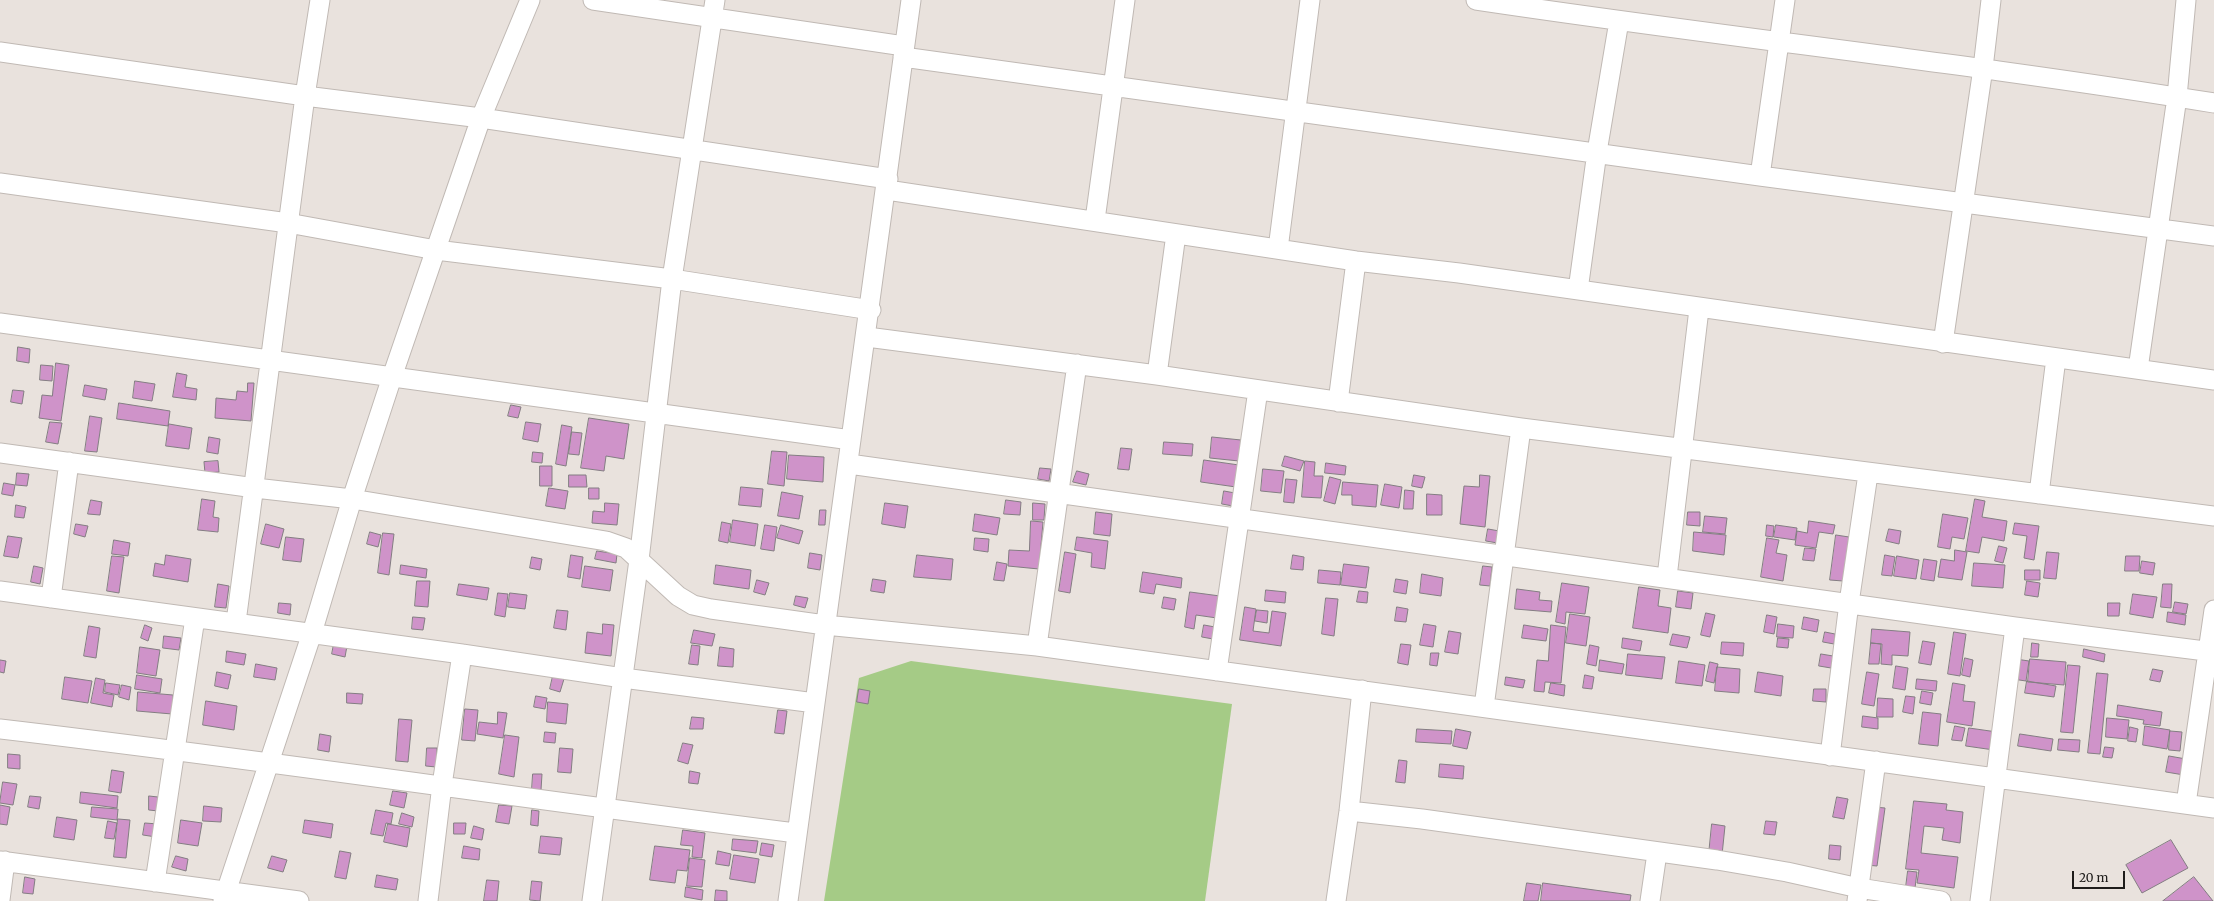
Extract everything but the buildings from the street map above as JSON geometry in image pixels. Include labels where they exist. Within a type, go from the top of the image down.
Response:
[{"type":"street","points":[[236,622],[255,488],[270,360],[305,96],[320,0]]},
{"type":"street","points":[[225,896],[312,633],[352,499],[392,377],[481,118],[530,0]]},
{"type":"street","points":[[593,0],[714,8],[904,51],[1113,86],[1597,152],[1760,176],[2214,236]]},
{"type":"street","points":[[788,901],[796,833],[849,464],[851,440],[867,337],[912,0]]},
{"type":"street","points":[[1095,220],[1125,0]]},
{"type":"street","points":[[1278,249],[1310,0]]},
{"type":"street","points":[[1476,0],[1619,21],[1983,68],[2214,103]]},
{"type":"street","points":[[1760,176],[1785,0]]},
{"type":"street","points":[[1943,343],[1983,68],[1991,0]]},
{"type":"street","points":[[2138,370],[2177,97],[2186,0]]},
{"type":"street","points":[[592,901],[639,560],[672,279],[694,150],[714,8]]},
{"type":"street","points":[[1578,290],[1597,152],[1619,21]]},
{"type":"street","points":[[0,52],[305,96],[481,118],[694,150],[1176,234],[1356,261],[1578,290],[1699,309],[2214,380]]},
{"type":"street","points":[[0,183],[288,223],[436,250],[672,279],[870,310]]},
{"type":"street","points":[[1157,375],[1176,234]]},
{"type":"street","points":[[1338,402],[1356,261]]},
{"type":"street","points":[[1667,577],[1681,448],[1699,309]]},
{"type":"street","points":[[0,323],[851,440]]},
{"type":"street","points":[[867,337],[1157,375],[1521,428],[1868,474],[2214,516]]},
{"type":"street","points":[[2039,494],[2056,358]]},
{"type":"street","points":[[1037,646],[1057,493],[1077,364]]},
{"type":"street","points":[[1217,671],[1258,390]]},
{"type":"street","points":[[1484,707],[1521,428]]},
{"type":"street","points":[[0,453],[255,488],[352,499],[606,541],[626,548],[678,596],[693,605],[711,610],[826,625],[1037,646],[2214,808]]},
{"type":"street","points":[[51,598],[69,462]]},
{"type":"street","points":[[849,464],[1238,519],[1667,577],[2015,627],[2211,652]]},
{"type":"street","points":[[1830,756],[1849,603],[1868,474]]},
{"type":"street","points":[[0,591],[195,618],[236,622],[623,678],[815,703]]},
{"type":"street","points":[[2186,804],[2211,652],[2214,610]]},
{"type":"street","points":[[155,882],[195,618]]},
{"type":"street","points":[[1980,901],[1997,778],[2015,627]]},
{"type":"street","points":[[428,901],[442,785],[462,654]]},
{"type":"street","points":[[1336,901],[1349,811],[1362,690]]},
{"type":"street","points":[[0,729],[174,749],[442,785],[604,809],[796,833]]},
{"type":"street","points":[[1858,894],[1876,761]]},
{"type":"street","points":[[1349,811],[1422,819],[1787,872],[1858,894],[1941,901]]},
{"type":"street","points":[[1650,901],[1657,853]]},
{"type":"street","points":[[0,900],[2,861],[155,882],[225,896],[299,901]]},
{"type":"green space","points":[[911,661],[1232,704],[1205,901],[824,901],[859,678]]}]
